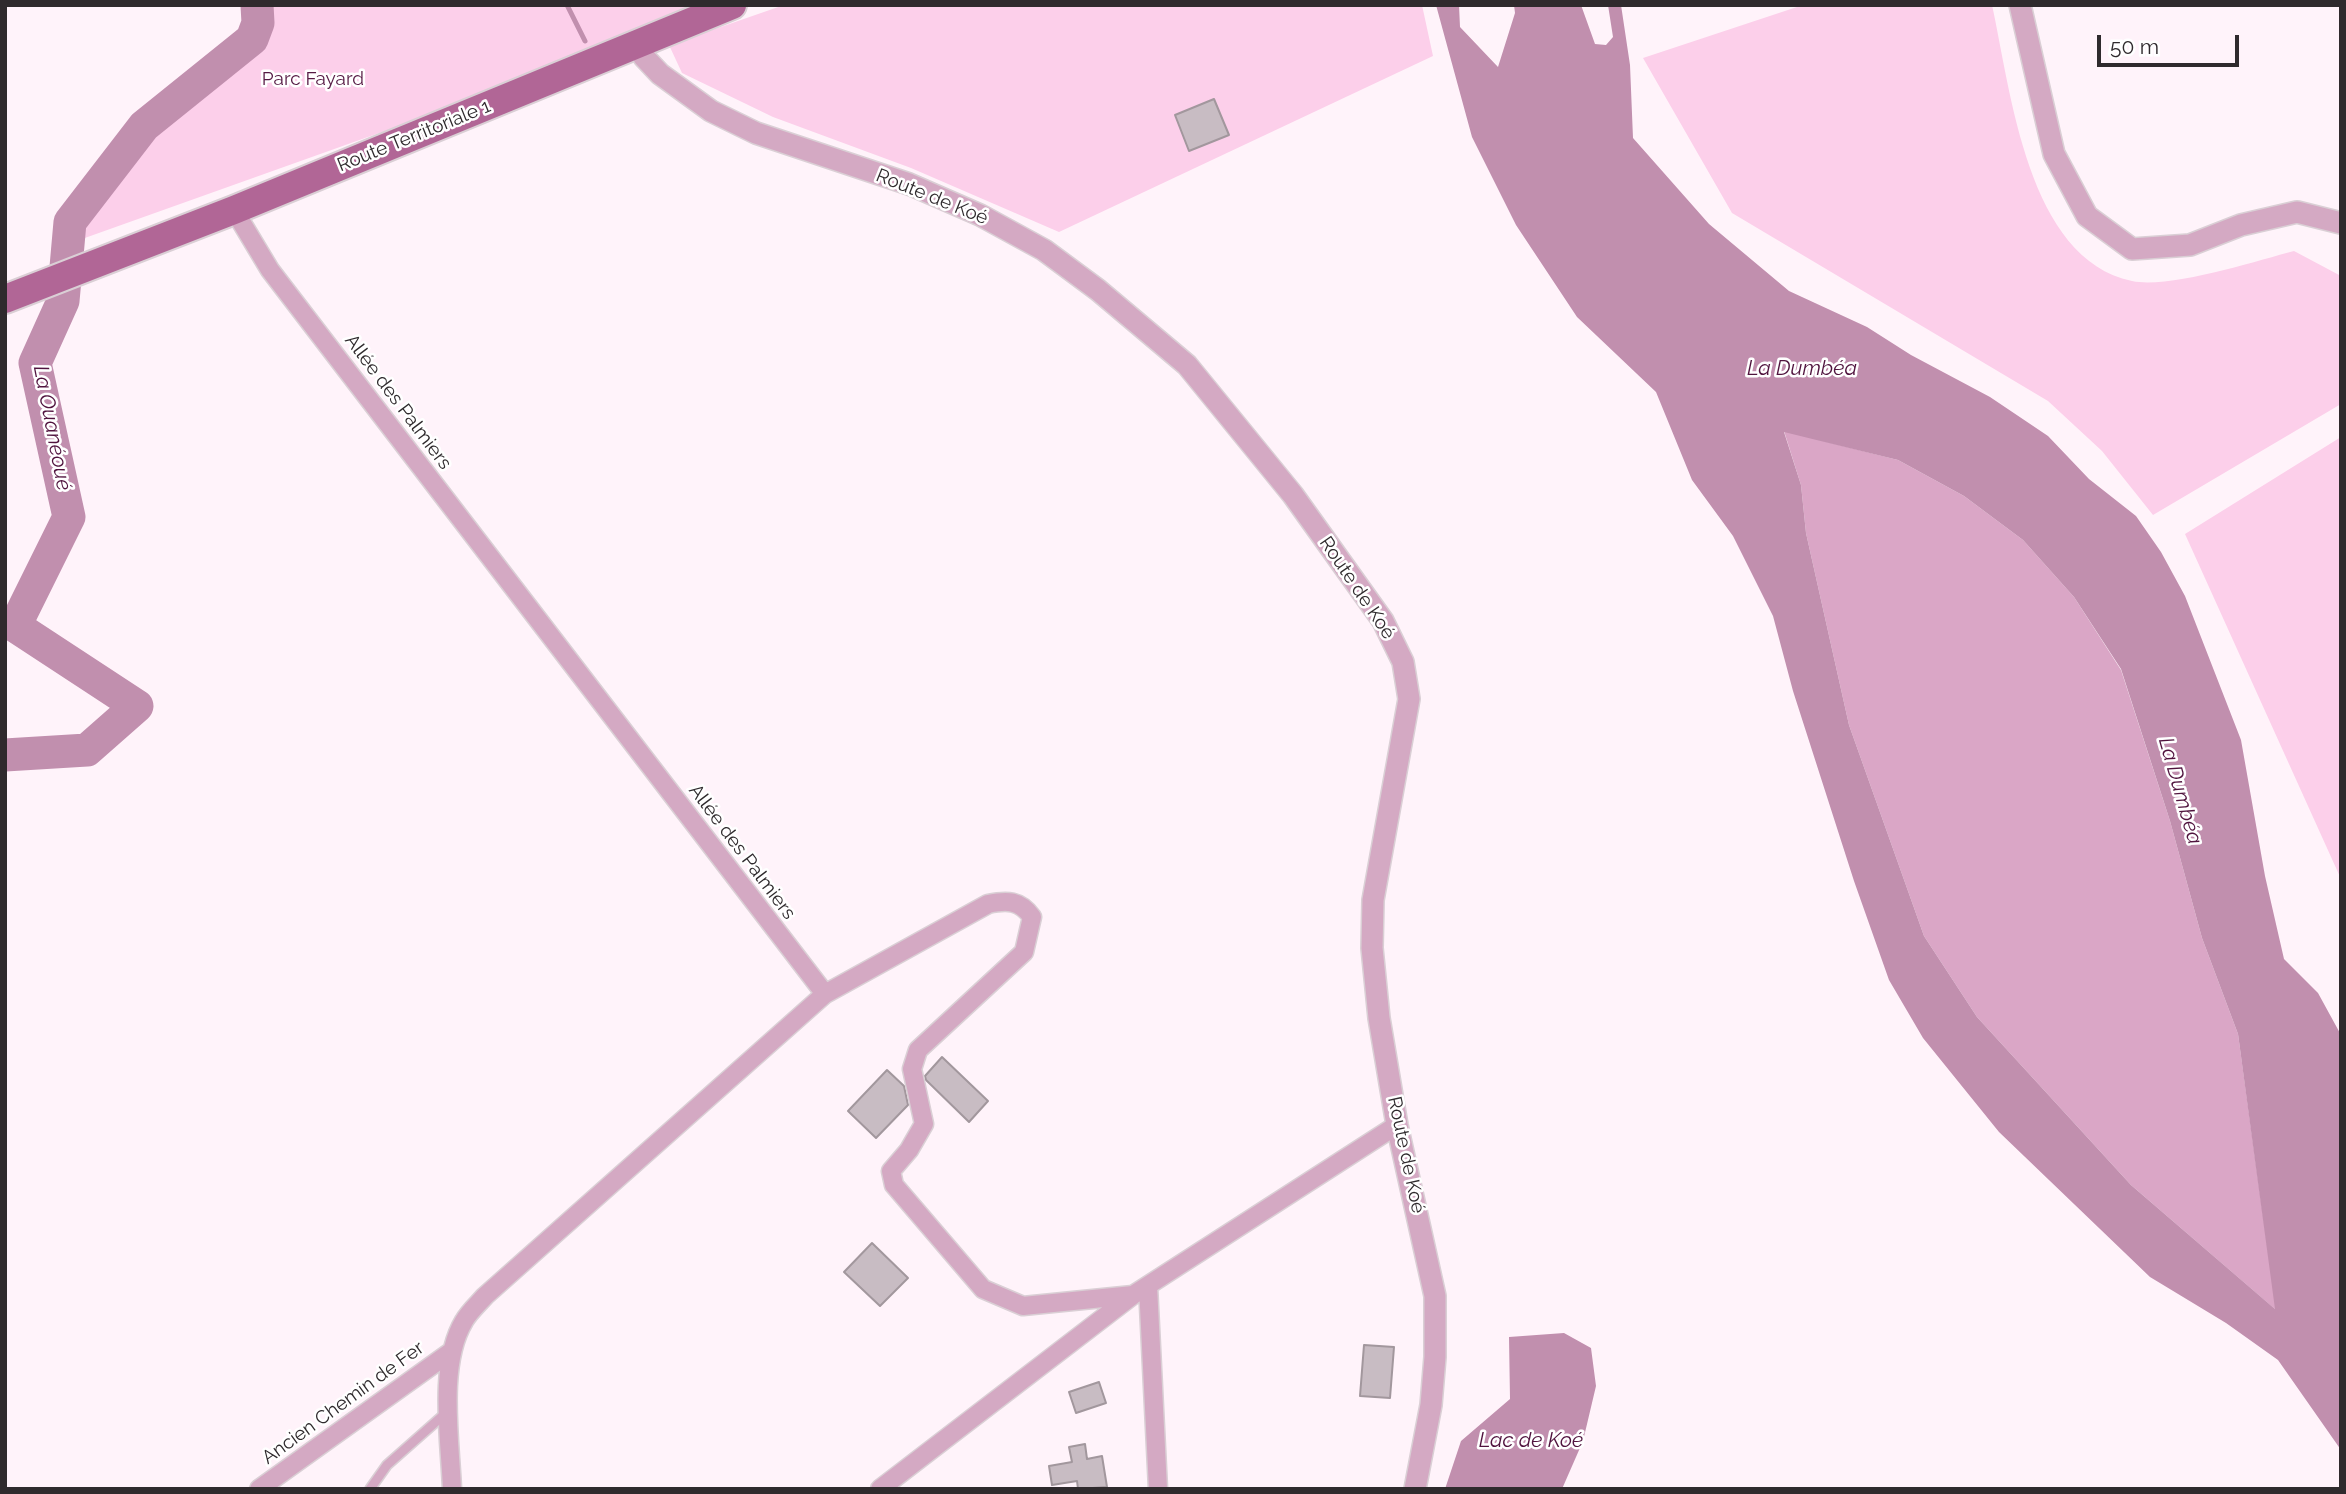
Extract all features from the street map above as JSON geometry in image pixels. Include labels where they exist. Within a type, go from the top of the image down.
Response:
[{"type":"main road","name":"Route Territoriale 1","points":[[5,299],[234,210],[732,5]]},
{"type":"street","points":[[2020,5],[2054,154],[2087,216],[2132,249],[2190,245],[2241,225],[2297,212],[2341,223]]},
{"type":"street","name":"Route de Koé","points":[[638,44],[644,57],[660,74],[711,111],[756,133],[909,184],[980,215],[1044,250],[1098,290],[1186,365],[1293,495],[1383,621],[1404,662],[1409,699],[1373,900],[1372,948],[1379,1018],[1397,1125],[1434,1296],[1435,1357],[1431,1405],[1415,1489]]},
{"type":"street","name":"Allée des Palmiers","points":[[234,210],[270,270],[825,994]]},
{"type":"street","points":[[452,1489],[449,1411],[452,1351],[464,1321],[485,1296],[825,994],[988,904],[1007,901],[1024,906],[1032,917],[1024,952],[918,1050],[912,1069],[924,1124],[909,1150],[891,1171],[894,1185],[983,1289],[1023,1306],[1141,1291]]},
{"type":"street","points":[[880,1489],[1141,1291],[1397,1125]]},
{"type":"street","points":[[1141,1291],[1158,1489]]},
{"type":"street","name":"Ancien Chemin de Fer","points":[[259,1489],[452,1351]]},
{"type":"lane","points":[[370,1489],[387,1465],[449,1411]]},
{"type":"green space","name":"Parc Fayard","points":[[257,5],[686,5],[689,11],[466,102],[68,244],[70,222],[144,126],[252,39],[258,23]]},
{"type":"green space","points":[[784,5],[1422,5],[1433,56],[1059,232],[911,168],[773,117],[682,73],[669,45]]},
{"type":"green space","points":[[1803,5],[1992,5],[2017,124],[2030,167],[2047,207],[2068,241],[2097,266],[2132,281],[2189,278],[2294,251],[2341,276],[2341,404],[2153,515],[2102,451],[2048,401],[1732,213],[1643,58]]},
{"type":"green space","points":[[2341,437],[2341,879],[2185,534]]},
{"type":"shaded area","points":[[1784,431],[1898,460],[1964,496],[2023,540],[2074,597],[2121,670],[2170,821],[2202,938],[2238,1034],[2276,1310],[2131,1185],[1977,1017],[1924,936],[1849,725],[1806,533],[1801,485]]},
{"type":"water","name":"La Dumbéa","points":[[1436,5],[1459,5],[1460,27],[1498,67],[1515,13],[1514,5],[1581,5],[1595,44],[1606,45],[1613,37],[1608,5],[1621,5],[1630,65],[1633,138],[1709,224],[1789,291],[1867,327],[1911,355],[1990,397],[2048,436],[2089,479],[2136,516],[2161,552],[2185,596],[2241,740],[2265,876],[2284,959],[2318,993],[2341,1035],[2341,1450],[2278,1360],[2226,1323],[2150,1277],[1999,1132],[1923,1038],[1889,980],[1793,691],[1773,616],[1733,536],[1692,480],[1656,392],[1577,317],[1516,225],[1472,137]],"holes":[[[1784,432],[1898,460],[1964,496],[2023,540],[2074,597],[2121,669],[2170,821],[2202,938],[2238,1034],[2275,1309],[2131,1185],[1977,1017],[1924,936],[1849,725],[1806,533],[1801,485]]]},
{"type":"water","name":"Lac de Koé","points":[[1564,1333],[1591,1348],[1596,1386],[1583,1441],[1562,1489],[1445,1489],[1461,1441],[1510,1399],[1509,1337]]},
{"type":"building","points":[[1214,99],[1229,135],[1189,151],[1175,115]]},
{"type":"building","points":[[942,1057],[988,1101],[969,1122],[926,1080],[925,1076]]},
{"type":"building","points":[[887,1070],[904,1086],[908,1105],[876,1138],[848,1111]]},
{"type":"building","points":[[872,1243],[908,1278],[880,1306],[844,1272]]},
{"type":"building","points":[[1364,1345],[1394,1347],[1390,1398],[1360,1396]]},
{"type":"building","points":[[1099,1382],[1106,1403],[1076,1413],[1069,1392]]},
{"type":"building","points":[[1085,1444],[1087,1459],[1102,1456],[1107,1487],[1078,1489],[1077,1481],[1052,1485],[1049,1466],[1072,1462],[1069,1447]]},
{"type":"waterway","name":"La Ouanéoué","points":[[5,755],[87,750],[137,706],[15,626],[69,517],[35,363],[63,301],[70,222],[144,126],[252,39],[258,23],[257,5]]},
{"type":"waterway","points":[[567,5],[585,41]]}]
